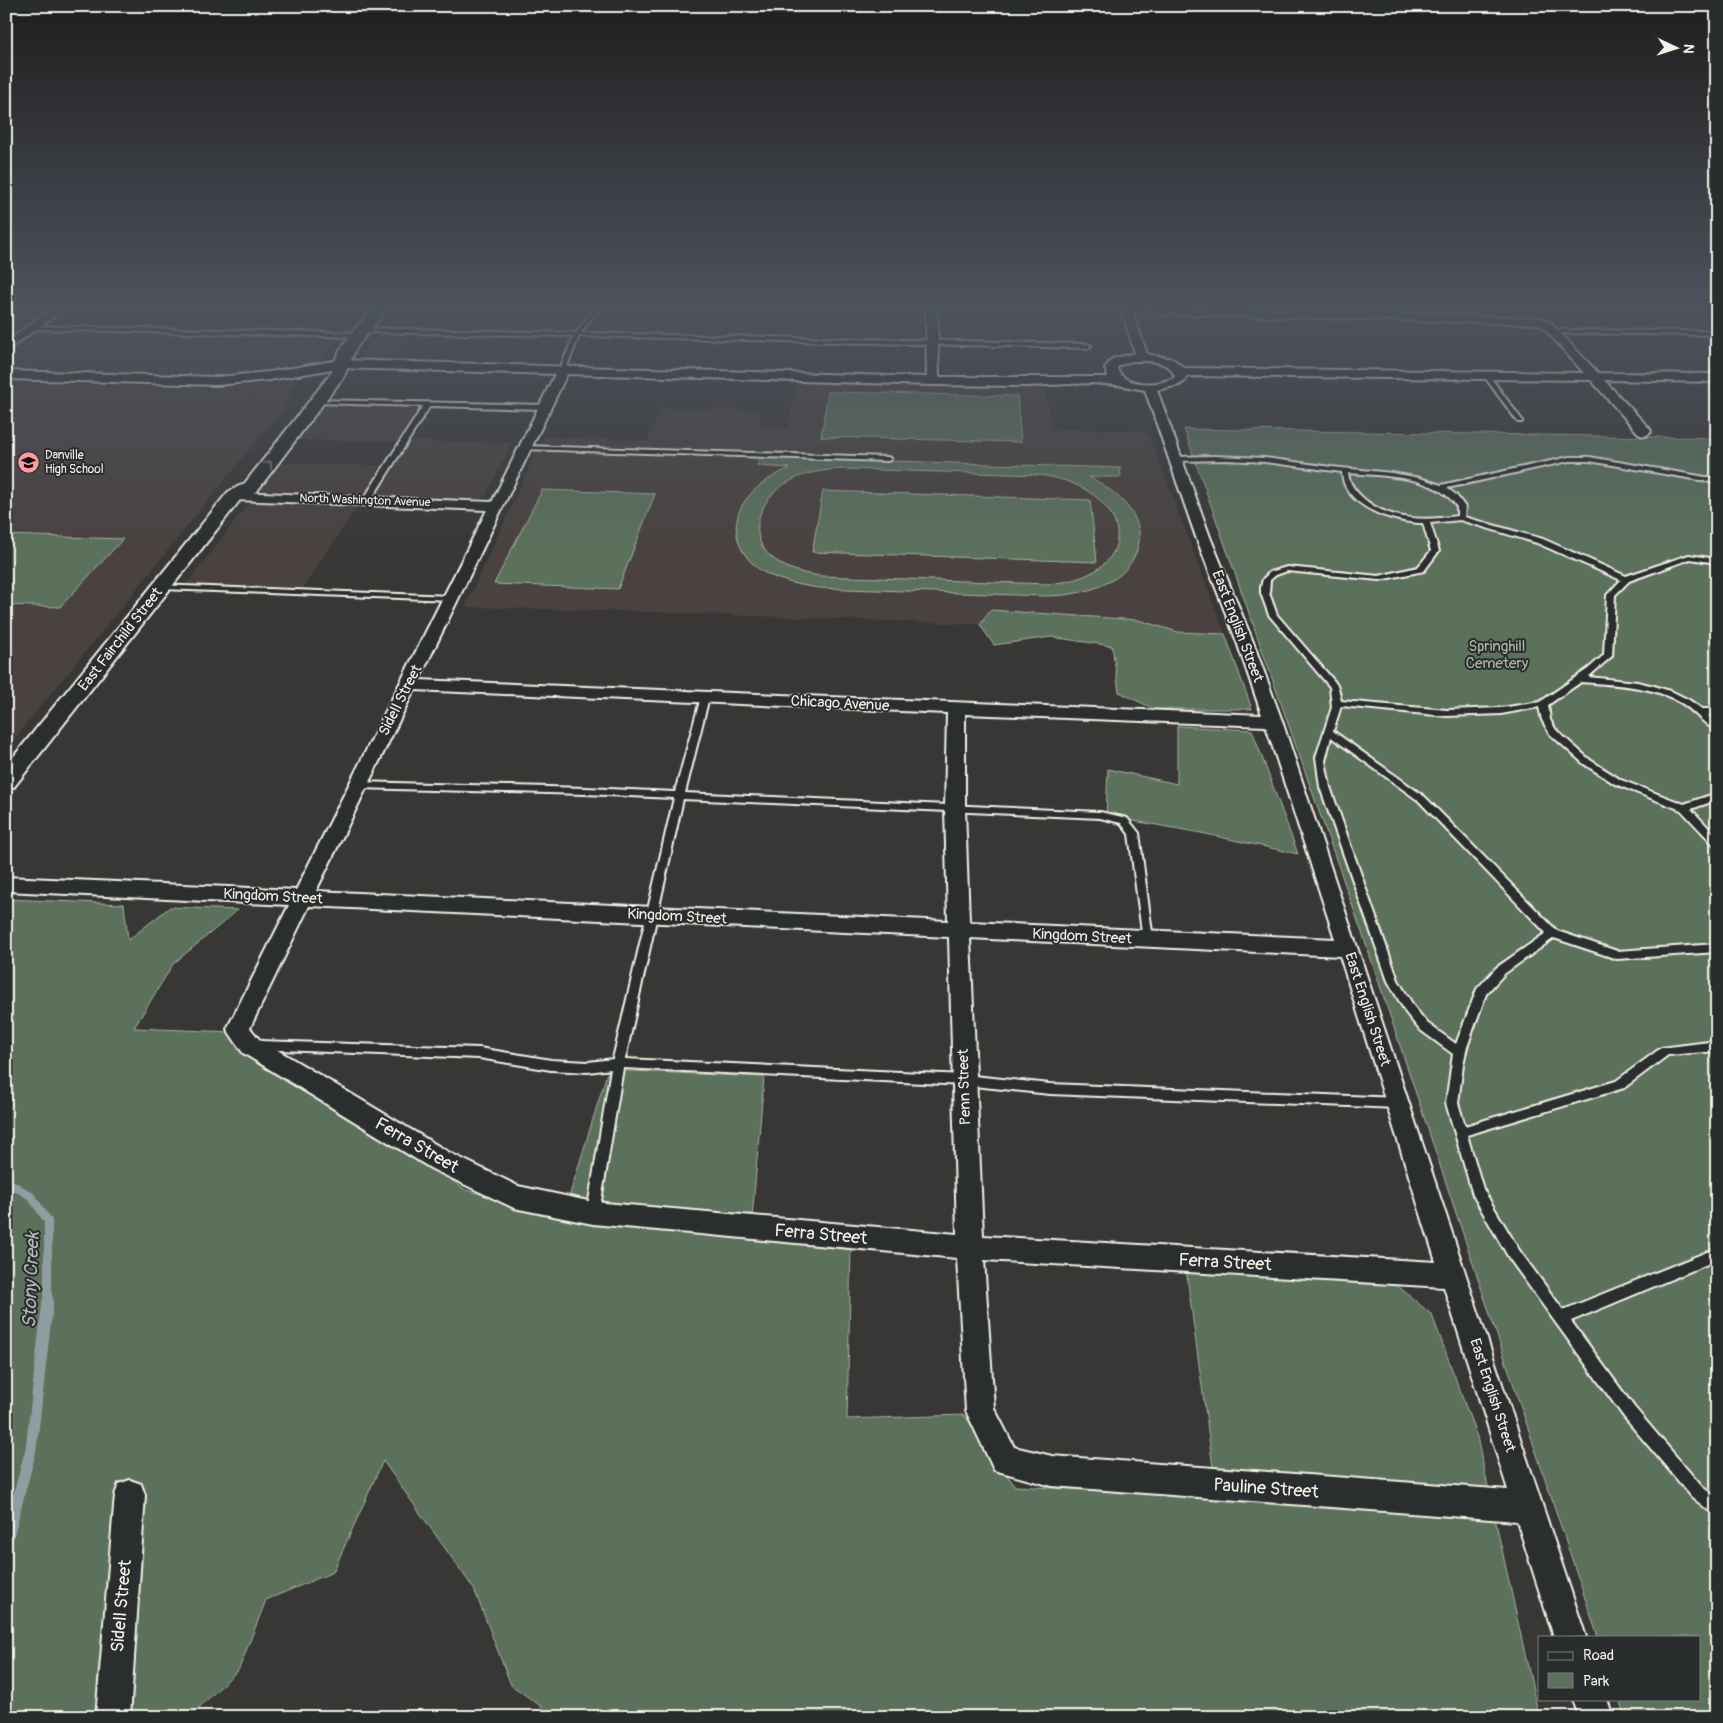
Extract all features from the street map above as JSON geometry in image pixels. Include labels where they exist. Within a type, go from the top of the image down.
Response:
[{"type":"street","name":"East Fairchild Street","points":[[234,496],[232,487],[310,388]]},
{"type":"street","name":"East Fairchild Street","points":[[6,782],[234,496],[251,487],[327,388]]},
{"type":"street","name":"Sidell Street","points":[[244,1038],[302,897],[452,598],[554,388]]},
{"type":"street","name":"East English Street","points":[[1151,388],[1203,538],[1245,642],[1272,721],[1348,948],[1570,1636]]},
{"type":"street","points":[[1607,388],[1645,432]]},
{"type":"street","name":"North Washington Avenue","points":[[234,496],[497,506]]},
{"type":"street","name":"Chicago Avenue","points":[[408,685],[1272,721]]},
{"type":"street","name":"Penn Street","points":[[956,708],[955,808],[958,930],[970,1247],[980,1410],[1004,1459]]},
{"type":"street","name":"Kingdom Street","points":[[6,884],[302,897],[1148,940],[1348,948]]},
{"type":"street","name":"Ferra Street","points":[[244,1038],[441,1161],[514,1197],[593,1213],[970,1247],[1454,1275]]},
{"type":"street","name":"Pauline Street","points":[[1004,1459],[1052,1471],[1529,1507]]},
{"type":"street","name":"Sidell Street","points":[[112,1717],[130,1495]]},
{"type":"street","points":[[1590,1700],[1596,1717]]},
{"type":"lane","points":[[1496,388],[1520,421]]},
{"type":"lane","points":[[317,402],[545,407]]},
{"type":"lane","points":[[367,500],[428,404]]},
{"type":"lane","points":[[525,448],[888,459]]},
{"type":"lane","points":[[1176,459],[1278,460],[1345,471],[1379,474],[1441,487],[1452,494],[1461,507],[1460,518]]},
{"type":"lane","points":[[1441,487],[1569,459],[1589,459],[1717,480]]},
{"type":"lane","points":[[1345,471],[1344,479],[1350,490],[1364,504],[1376,511],[1393,517],[1436,522],[1460,518],[1540,541],[1626,579]]},
{"type":"lane","points":[[1426,521],[1436,550],[1421,569],[1379,578],[1286,569],[1273,572],[1266,580],[1264,589],[1270,613],[1280,627],[1298,643],[1334,686],[1337,714],[1328,732],[1321,756],[1325,787],[1392,981],[1410,1010],[1423,1026],[1460,1053]]},
{"type":"lane","points":[[1336,703],[1447,713],[1501,712],[1543,704],[1579,680],[1608,656],[1611,595],[1626,579],[1688,557],[1717,561]]},
{"type":"lane","points":[[161,587],[452,598]]},
{"type":"lane","points":[[1579,680],[1651,688],[1675,694],[1702,712],[1717,728]]},
{"type":"lane","points":[[593,1213],[618,1063],[679,796],[705,697]]},
{"type":"lane","points":[[1543,704],[1546,720],[1553,732],[1587,762],[1618,782],[1684,808],[1717,843]]},
{"type":"lane","points":[[1702,712],[1717,712]]},
{"type":"lane","points":[[1328,732],[1422,799],[1553,934],[1617,955],[1717,948]]},
{"type":"lane","points":[[357,785],[586,791],[1100,815],[1124,820],[1134,833],[1148,940]]},
{"type":"lane","points":[[1684,808],[1717,796]]},
{"type":"lane","points":[[1553,934],[1500,972],[1481,992],[1460,1053],[1452,1103],[1477,1191],[1514,1254],[1629,1412],[1697,1492],[1717,1508]]},
{"type":"lane","points":[[244,1038],[479,1053],[588,1068],[618,1063],[964,1080],[1050,1089],[1398,1103]]},
{"type":"lane","points":[[1461,1132],[1620,1085],[1665,1050],[1717,1046]]},
{"type":"lane","points":[[1561,1318],[1717,1254]]},
{"type":"shaded area","points":[[6,388],[291,388],[291,399],[6,749]]},
{"type":"shaded area","points":[[797,388],[1044,388],[1052,428],[1147,431],[1225,634],[622,611],[465,607],[543,437],[648,440],[660,408],[762,410],[758,426],[788,427]]},
{"type":"shaded area","points":[[326,402],[428,404],[405,441],[512,443],[485,497],[471,500],[258,490],[279,463],[389,466],[403,442],[297,440]]},
{"type":"shaded area","points":[[249,503],[358,505],[300,592],[183,588]]},
{"type":"green space","points":[[828,392],[1017,396],[1021,442],[821,437]]},
{"type":"green space","name":"Springhill Cemetery","points":[[1184,429],[1717,438],[1717,1717],[1625,1717],[1619,1700],[1700,1700],[1700,1636],[1598,1636],[1367,947]]},
{"type":"green space","points":[[760,457],[1120,468],[1121,477],[1089,477],[1111,490],[1129,509],[1139,531],[1139,544],[1130,564],[1117,577],[1098,587],[1071,594],[1044,596],[819,588],[803,585],[781,580],[760,570],[748,558],[739,543],[736,530],[737,517],[742,506],[758,487],[790,468],[757,466]],"holes":[[[843,469],[1039,475],[1070,483],[1094,496],[1110,512],[1117,531],[1115,549],[1103,565],[1080,577],[1047,584],[822,576],[793,570],[783,565],[767,553],[760,542],[758,530],[763,508],[779,488],[802,475]]]},
{"type":"green space","points":[[542,490],[655,494],[618,589],[494,584]]},
{"type":"green space","points":[[823,491],[1090,500],[1097,562],[812,552]]},
{"type":"green space","points":[[6,535],[123,539],[60,607],[6,605]]},
{"type":"green space","points":[[990,610],[1138,620],[1178,632],[1225,634],[1252,709],[1154,709],[1119,692],[1112,646],[1051,637],[994,645],[980,625]]},
{"type":"green space","points":[[1177,726],[1252,730],[1298,854],[1201,833],[1106,816],[1108,769],[1177,784]]},
{"type":"green space","points":[[6,899],[124,904],[128,940],[170,907],[238,910],[173,964],[134,1028],[232,1032],[466,1190],[563,1217],[608,1070],[764,1077],[752,1219],[748,1240],[851,1249],[847,1419],[964,1415],[1015,1486],[1217,1497],[1186,1269],[1391,1280],[1432,1315],[1477,1437],[1539,1717],[541,1717],[542,1707],[511,1685],[474,1589],[383,1461],[333,1572],[266,1600],[239,1669],[189,1717],[6,1717]]},
{"type":"waterway","name":"Stony Creek","points":[[6,1181],[31,1196],[48,1221],[48,1300]]},
{"type":"waterway","name":"Stony Creek","points":[[6,1544],[31,1449],[48,1300]]},
{"type":"place","name":"Danville High School","points":[[29,462]]}]
